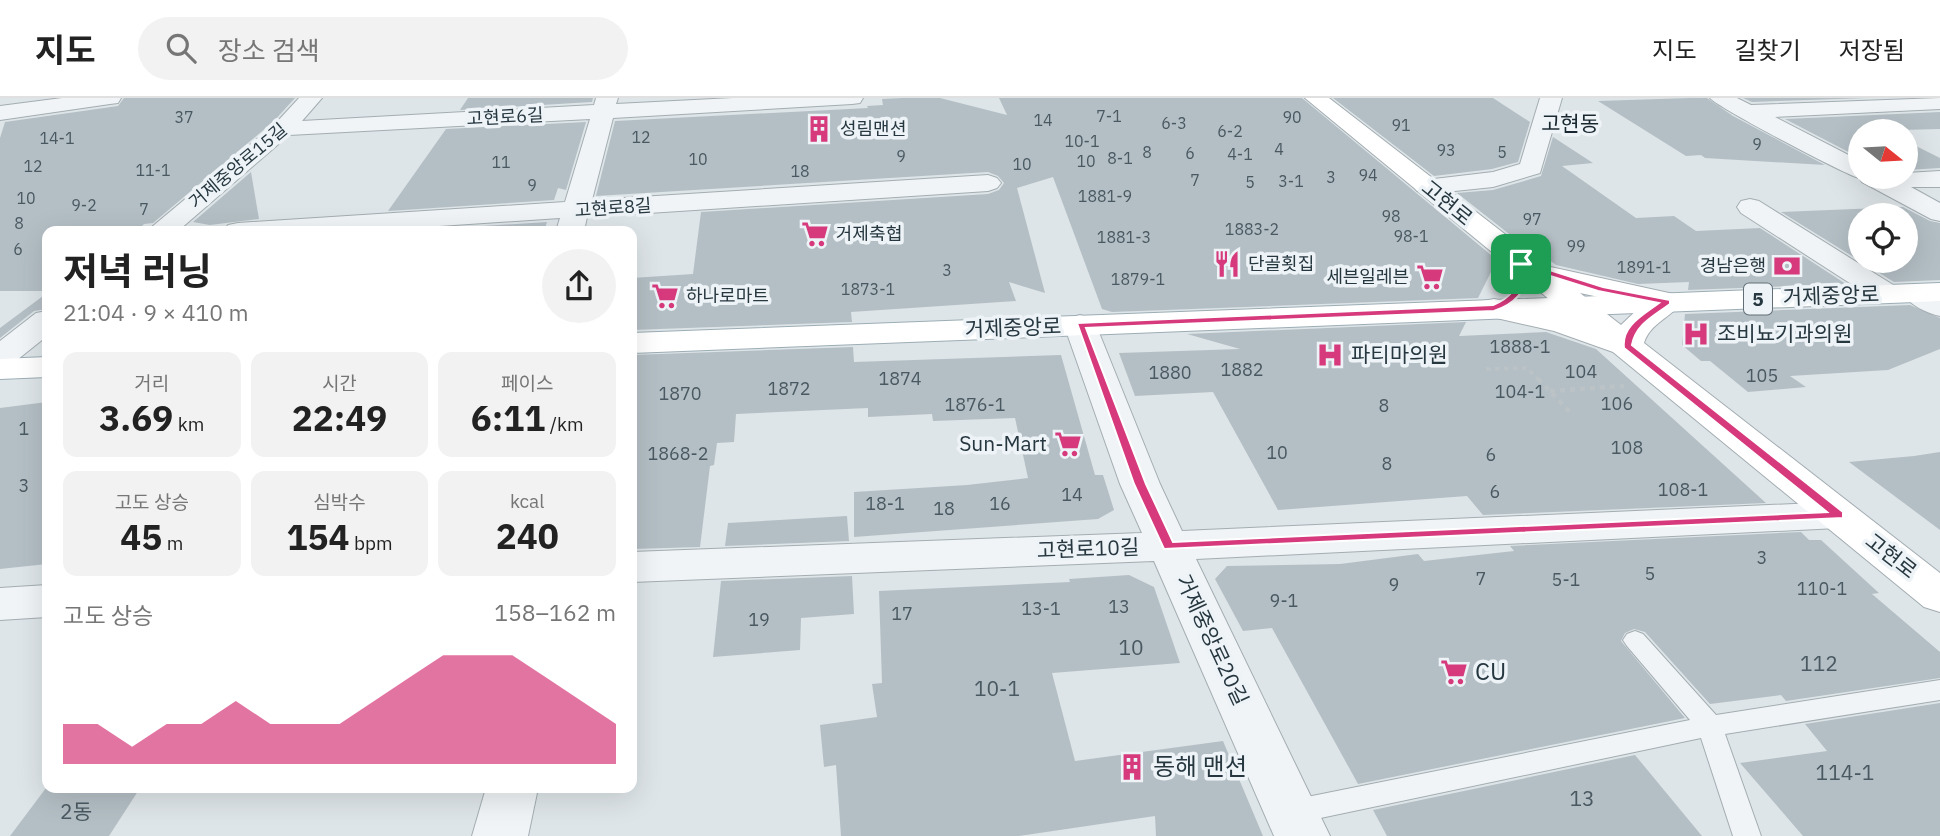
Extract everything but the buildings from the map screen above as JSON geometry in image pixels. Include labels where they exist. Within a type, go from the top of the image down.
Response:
[{"type":"street","points":[[0,113],[110,98]]},
{"type":"street","name":"거제중앙로15길","points":[[167,226],[283,130],[311,98]]},
{"type":"street","name":"고현로6길","points":[[283,130],[606,105],[852,98]]},
{"type":"street","name":"고현로","points":[[1316,98],[1940,596]]},
{"type":"street","points":[[1426,186],[1517,175],[1531,168],[1550,98]]},
{"type":"street","points":[[1721,98],[1848,165]]},
{"type":"street","points":[[1747,112],[1921,102],[1940,113]]},
{"type":"street","points":[[572,221],[606,105]]},
{"type":"street","points":[[1918,178],[1940,179]]},
{"type":"street","name":"고현로8길","points":[[405,226],[572,221],[988,183]]},
{"type":"street","points":[[1895,189],[1940,213]]},
{"type":"street","points":[[1750,207],[1921,296]]},
{"type":"street","points":[[1494,308],[1515,296],[1521,288],[1524,266],[1602,289],[1667,302]]},
{"type":"street","name":"거제중앙로","points":[[637,343],[1494,308],[1921,296]]},
{"type":"street","points":[[1494,308],[1563,323],[1627,346],[1629,334],[1638,322],[1667,302]]},
{"type":"street","points":[[0,357],[42,324]]},
{"type":"street","name":"거제중앙로20길","points":[[1080,325],[1140,484],[1297,824]]},
{"type":"street","points":[[0,369],[42,367]]},
{"type":"street","name":"고현로10길","points":[[637,567],[1169,546],[1838,515]]},
{"type":"street","points":[[0,604],[42,601]]},
{"type":"street","points":[[500,836],[511,793]]},
{"type":"lane","points":[[1635,640],[1710,726],[1747,836]]},
{"type":"lane","points":[[1297,824],[1710,726],[1940,690]]},
{"type":"path","points":[[1486,369],[1527,368],[1573,414]]},
{"type":"path","points":[[1550,391],[1674,383]]},
{"type":"place","name":"성림맨션","points":[[819,129]]},
{"type":"place","name":"거제축협","points":[[815,234]]},
{"type":"place","name":"단골횟집","points":[[1227,264]]},
{"type":"place","name":"경남은행","points":[[1787,266]]},
{"type":"place","name":"세븐일레븐","points":[[1430,277]]},
{"type":"place","name":"하나로마트","points":[[665,296]]},
{"type":"place","name":"조비뇨기과의원","points":[[1696,334]]},
{"type":"place","name":"파티마의원","points":[[1330,355]]},
{"type":"place","name":"Sun-Mart","points":[[1068,444]]},
{"type":"place","name":"CU","points":[[1454,672]]},
{"type":"place","name":"동해 맨션","points":[[1132,767]]},
{"type":"district","name":"고현동","points":[[1570,124]]},
{"type":"route","points":[[1521,264],[1602,289],[1667,302],[1638,322],[1629,334],[1627,346],[1838,515],[1169,546],[1140,484],[1080,325],[1494,308],[1508,302],[1521,288],[1527,268],[1521,264]]}]
